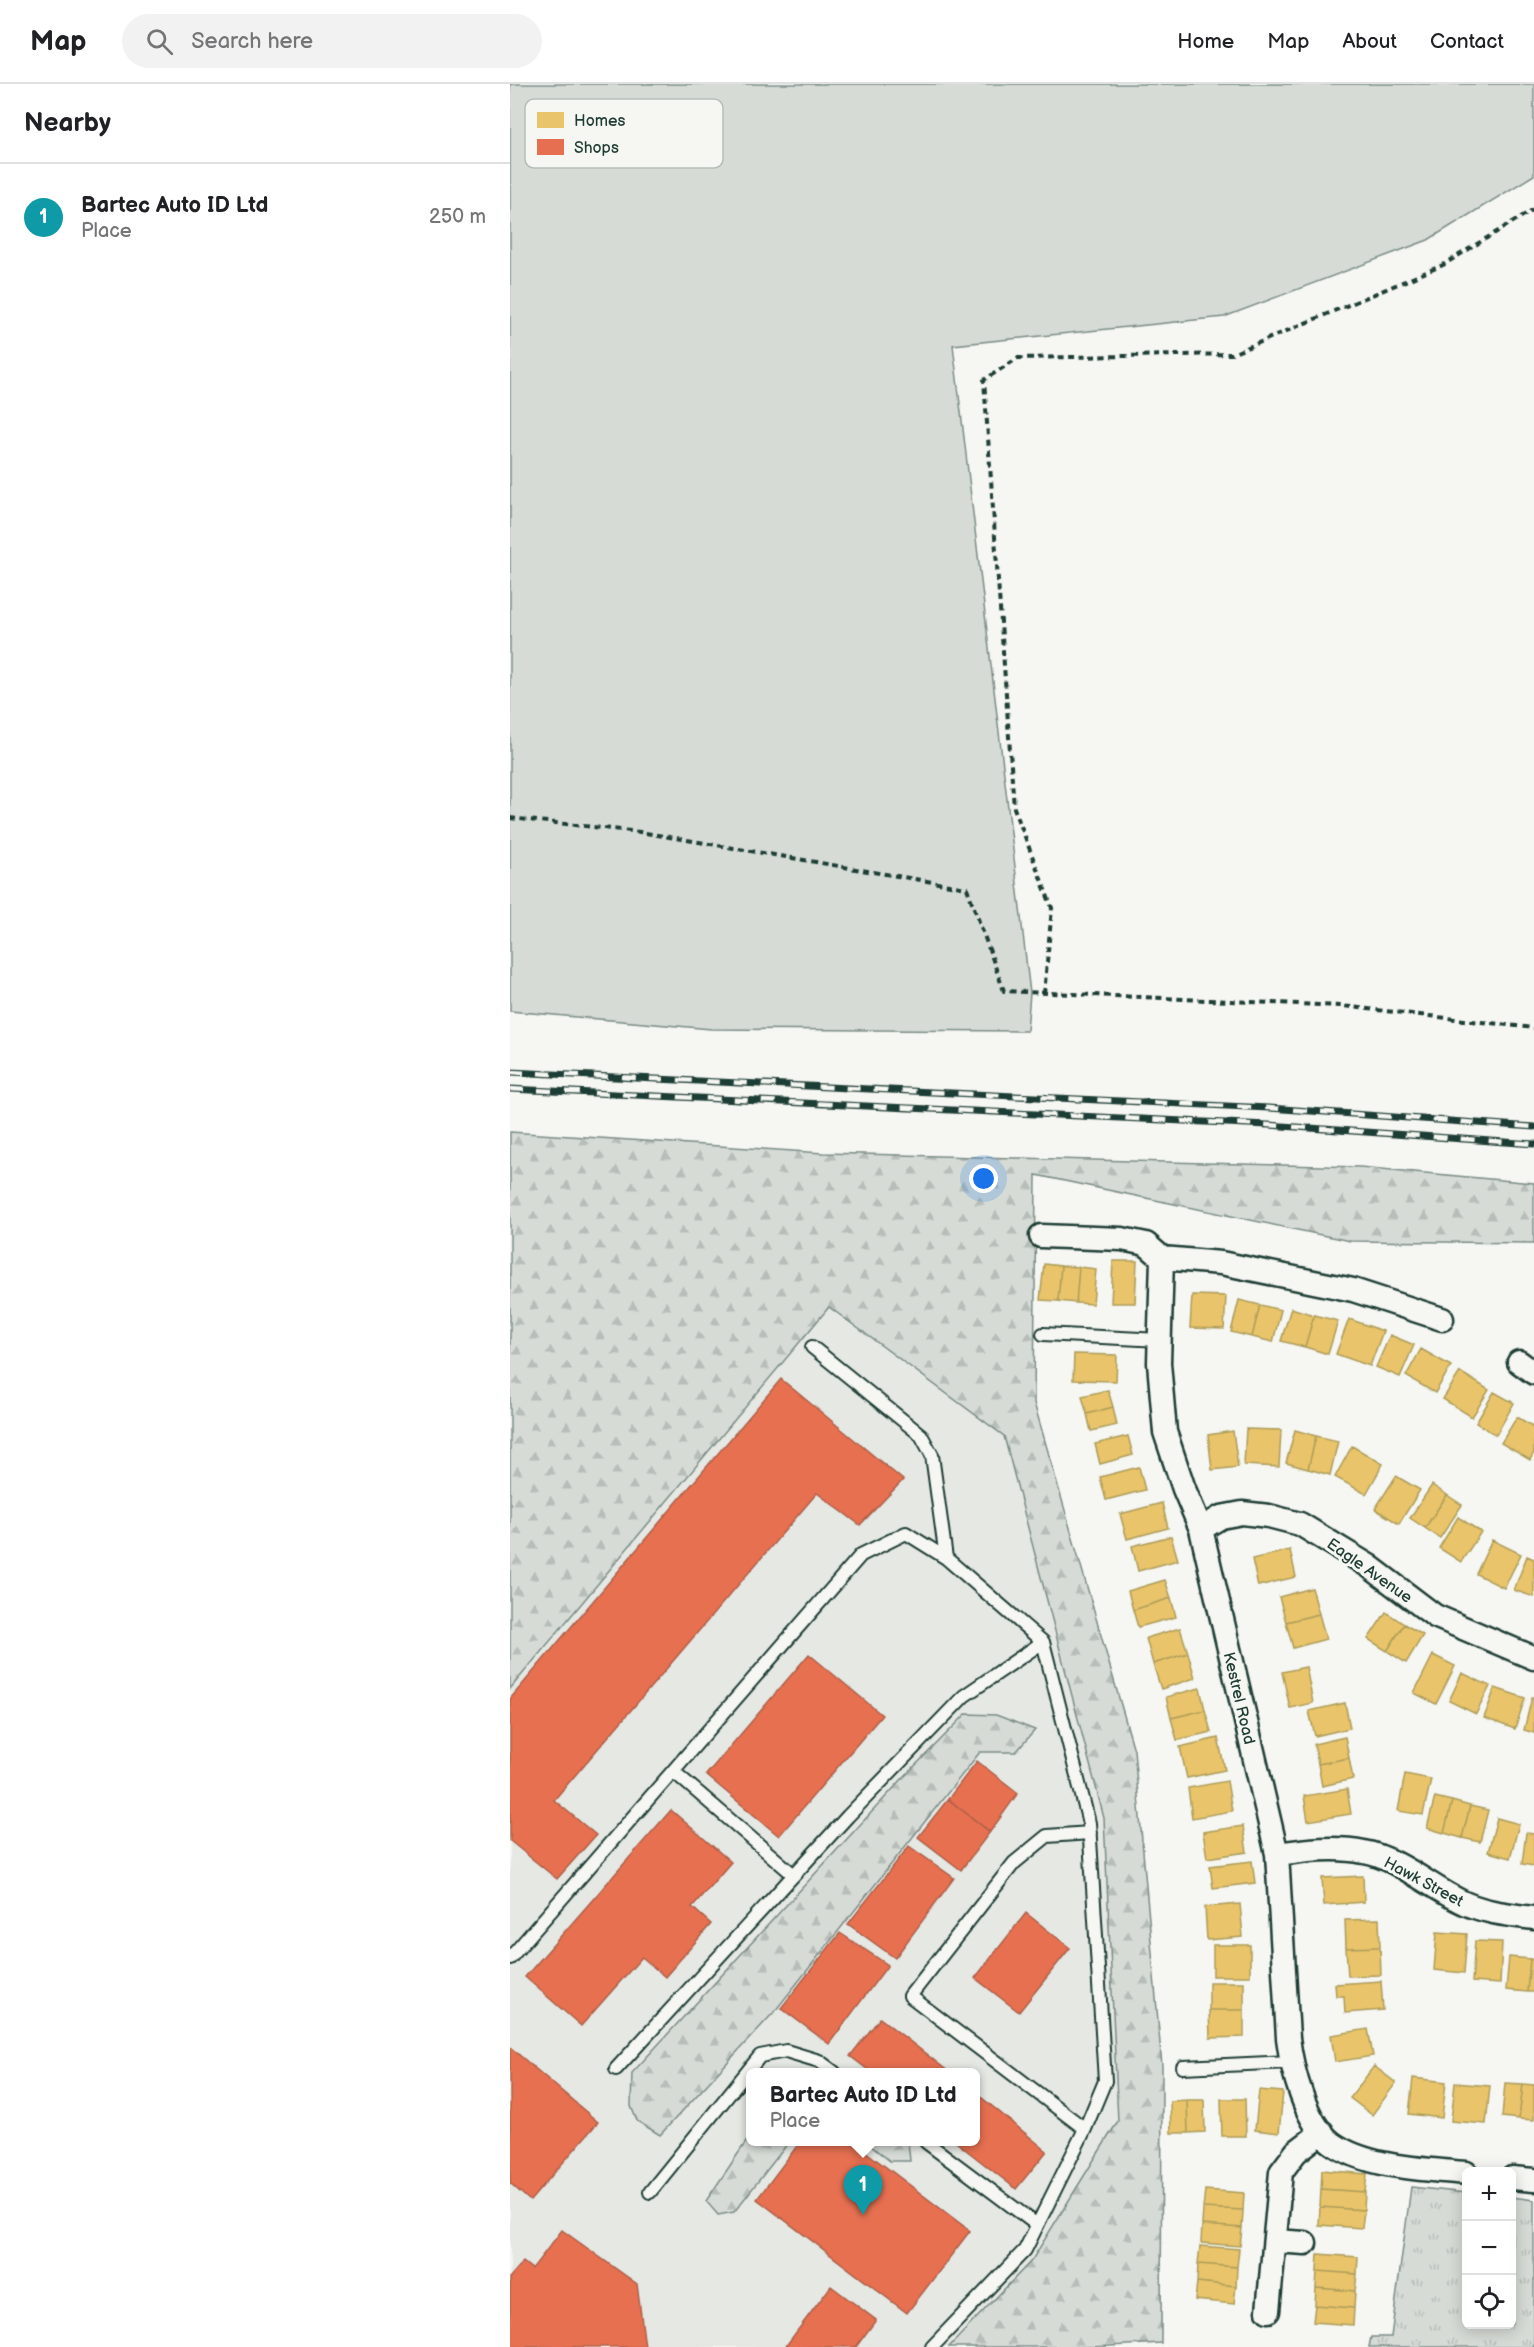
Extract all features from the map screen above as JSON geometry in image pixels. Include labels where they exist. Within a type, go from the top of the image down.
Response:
[{"type":"street","points":[[1041,1236],[1122,1239],[1146,1244],[1162,1258],[1221,1263],[1353,1290],[1442,1318]]},
{"type":"street","name":"Kestrel Road","points":[[1162,1258],[1159,1363],[1165,1432],[1184,1489],[1201,1529],[1277,1854],[1291,2062],[1309,2111],[1331,2142],[1354,2155],[1403,2167],[1462,2173]]},
{"type":"street","name":"Eagle Avenue","points":[[1201,1529],[1221,1517],[1242,1513],[1269,1516],[1300,1524],[1370,1566],[1436,1616],[1534,1658]]},
{"type":"street","name":"Hawk Street","points":[[1277,1854],[1323,1848],[1366,1852],[1402,1867],[1461,1902],[1502,1914],[1534,1917]]},
{"type":"street","points":[[1268,2312],[1281,2172],[1296,2152],[1322,2132]]},
{"type":"street","points":[[1516,2178],[1534,2180]]},
{"type":"street","points":[[1275,2241],[1305,2243]]},
{"type":"lane","points":[[1042,1334],[1160,1340]]},
{"type":"lane","points":[[812,1347],[921,1435],[932,1455],[946,1558]]},
{"type":"lane","points":[[510,1958],[861,1556],[906,1533],[946,1558],[1043,1642],[1089,1823],[1105,2081],[1025,2250],[932,2347]]},
{"type":"lane","points":[[616,2069],[794,1875],[964,1696],[1043,1642]]},
{"type":"lane","points":[[673,1771],[794,1875]]},
{"type":"lane","points":[[1084,2129],[910,1996],[1014,1863],[1047,1836],[1090,1833]]},
{"type":"lane","points":[[750,2068],[760,2056],[786,2050],[819,2061],[828,2068]]},
{"type":"lane","points":[[1183,2067],[1291,2062]]},
{"type":"lane","points":[[650,2192],[746,2073]]},
{"type":"lane","points":[[931,2146],[1037,2225]]},
{"type":"path","points":[[1044,994],[1052,908],[1014,808],[984,380],[1018,358],[1232,354],[1443,265],[1534,209]]},
{"type":"path","points":[[510,818],[640,832],[967,888],[1004,991],[1342,1006],[1534,1028]]},
{"type":"shaded area","points":[[829,1306],[1004,1436],[1104,1818],[1118,2121],[1032,2260],[949,2347],[510,2347],[510,1689]]},
{"type":"green space","points":[[510,84],[1534,84],[1534,175],[1428,240],[1224,317],[953,345],[1030,993],[1027,1031],[711,1029],[510,1011]]},
{"type":"green space","points":[[510,1132],[823,1153],[1360,1167],[1534,1183],[1534,1243],[1350,1241],[1036,1175],[1034,1403],[1134,1750],[1162,2066],[1161,2343],[1093,2347],[949,2347],[1032,2260],[1118,2121],[1104,1818],[1004,1436],[829,1307],[510,1689]]},
{"type":"green space","points":[[966,1714],[996,1715],[1035,1730],[1016,1752],[980,1752],[775,2011],[660,2135],[637,2121],[631,2106],[632,2073],[903,1778]]},
{"type":"green space","points":[[746,2142],[746,2146],[786,2146],[734,2212],[718,2215],[706,2201]]},
{"type":"green space","points":[[871,2146],[908,2146],[910,2161],[890,2161]]},
{"type":"green space","points":[[1411,2187],[1462,2193],[1462,2329],[1516,2329],[1516,2198],[1534,2200],[1534,2347],[1369,2347],[1371,2337],[1391,2337]]},
{"type":"building: Homes","points":[[1113,1261],[1137,1261],[1135,1303],[1111,1303]]},
{"type":"building: Homes","points":[[1044,1264],[1061,1266],[1058,1301],[1040,1300]]},
{"type":"building: Homes","points":[[1061,1266],[1079,1267],[1076,1303],[1058,1301]]},
{"type":"building: Homes","points":[[1079,1267],[1096,1269],[1093,1304],[1076,1303]]},
{"type":"building: Homes","points":[[1192,1295],[1226,1296],[1224,1329],[1190,1328]]},
{"type":"building: Homes","points":[[1239,1300],[1260,1305],[1252,1337],[1231,1332]]},
{"type":"building: Homes","points":[[1260,1305],[1281,1310],[1273,1342],[1252,1337]]},
{"type":"building: Homes","points":[[1291,1308],[1314,1315],[1305,1347],[1281,1341]]},
{"type":"building: Homes","points":[[1314,1315],[1338,1321],[1328,1354],[1305,1347]]},
{"type":"building: Homes","points":[[1349,1319],[1383,1331],[1370,1366],[1336,1354]]},
{"type":"building: Homes","points":[[1390,1335],[1414,1345],[1400,1377],[1376,1367]]},
{"type":"building: Homes","points":[[1421,1349],[1451,1366],[1435,1393],[1406,1376]]},
{"type":"building: Homes","points":[[1074,1354],[1117,1355],[1116,1381],[1073,1380]]},
{"type":"building: Homes","points":[[1460,1372],[1489,1390],[1472,1417],[1443,1399]]},
{"type":"building: Homes","points":[[1108,1390],[1113,1407],[1087,1414],[1082,1396]]},
{"type":"building: Homes","points":[[1494,1392],[1514,1403],[1496,1435],[1476,1423]]},
{"type":"building: Homes","points":[[1113,1407],[1117,1425],[1091,1431],[1087,1414]]},
{"type":"building: Homes","points":[[1517,1417],[1534,1427],[1534,1452],[1530,1460],[1501,1443]]},
{"type":"building: Homes","points":[[1246,1429],[1281,1430],[1279,1467],[1244,1465]]},
{"type":"building: Homes","points":[[1295,1430],[1316,1436],[1308,1469],[1286,1463]]},
{"type":"building: Homes","points":[[1233,1431],[1238,1467],[1212,1470],[1208,1435]]},
{"type":"building: Homes","points":[[1128,1436],[1133,1455],[1100,1464],[1095,1444]]},
{"type":"building: Homes","points":[[1316,1436],[1338,1441],[1330,1475],[1308,1469]]},
{"type":"building: Homes","points":[[1352,1446],[1383,1464],[1366,1494],[1335,1477]]},
{"type":"building: Homes","points":[[1139,1467],[1145,1490],[1106,1500],[1100,1477]]},
{"type":"building: Homes","points":[[1396,1476],[1420,1490],[1399,1524],[1375,1509]]},
{"type":"building: Homes","points":[[1432,1485],[1447,1495],[1425,1528],[1410,1518]]},
{"type":"building: Homes","points":[[1447,1495],[1462,1505],[1440,1538],[1425,1528]]},
{"type":"building: Homes","points":[[1162,1503],[1168,1528],[1127,1539],[1120,1514]]},
{"type":"building: Homes","points":[[1458,1517],[1481,1532],[1461,1562],[1439,1548]]},
{"type":"building: Homes","points":[[1171,1536],[1178,1560],[1138,1571],[1132,1546]]},
{"type":"building: Homes","points":[[1492,1540],[1521,1554],[1504,1588],[1476,1574]]},
{"type":"building: Homes","points":[[1290,1550],[1296,1577],[1258,1586],[1252,1559]]},
{"type":"building: Homes","points":[[1527,1556],[1534,1559],[1534,1597],[1514,1590]]},
{"type":"building: Homes","points":[[1165,1580],[1171,1598],[1133,1610],[1128,1591]]},
{"type":"building: Homes","points":[[1312,1588],[1319,1614],[1286,1622],[1279,1597]]},
{"type":"building: Homes","points":[[1171,1598],[1176,1617],[1138,1627],[1133,1610]]},
{"type":"building: Homes","points":[[1386,1612],[1404,1624],[1387,1651],[1368,1639]]},
{"type":"building: Homes","points":[[1319,1614],[1326,1639],[1293,1648],[1286,1622]]},
{"type":"building: Homes","points":[[1404,1624],[1423,1635],[1406,1663],[1387,1651]]},
{"type":"building: Homes","points":[[1180,1628],[1188,1653],[1153,1664],[1146,1638]]},
{"type":"building: Homes","points":[[1188,1653],[1195,1678],[1161,1689],[1153,1664]]},
{"type":"building: Homes","points":[[1433,1655],[1455,1666],[1436,1704],[1414,1693]]},
{"type":"building: Homes","points":[[1306,1667],[1313,1703],[1290,1708],[1282,1672]]},
{"type":"building: Homes","points":[[1462,1673],[1490,1686],[1476,1714],[1449,1701]]},
{"type":"building: Homes","points":[[1200,1688],[1205,1710],[1171,1718],[1166,1697]]},
{"type":"building: Homes","points":[[1495,1688],[1525,1698],[1515,1729],[1484,1718]]},
{"type":"building: Homes","points":[[1532,1697],[1534,1697],[1534,1733],[1524,1730]]},
{"type":"building: Homes","points":[[1345,1703],[1350,1728],[1315,1736],[1309,1711]]},
{"type":"building: Homes","points":[[1205,1710],[1211,1732],[1177,1740],[1171,1718]]},
{"type":"building: Homes","points":[[1345,1737],[1349,1758],[1318,1764],[1314,1744]]},
{"type":"building: Homes","points":[[1218,1738],[1225,1770],[1187,1778],[1180,1747]]},
{"type":"building: Homes","points":[[1349,1758],[1353,1779],[1322,1786],[1318,1764]]},
{"type":"building: Homes","points":[[1405,1774],[1431,1779],[1423,1815],[1398,1811]]},
{"type":"building: Homes","points":[[1227,1781],[1232,1811],[1192,1818],[1188,1788]]},
{"type":"building: Homes","points":[[1347,1789],[1351,1814],[1308,1821],[1304,1796]]},
{"type":"building: Homes","points":[[1435,1797],[1452,1801],[1444,1833],[1427,1828]]},
{"type":"building: Homes","points":[[1452,1801],[1470,1806],[1462,1838],[1444,1833]]},
{"type":"building: Homes","points":[[1470,1806],[1488,1810],[1480,1842],[1462,1838]]},
{"type":"building: Homes","points":[[1497,1818],[1519,1824],[1510,1858],[1488,1852]]},
{"type":"building: Homes","points":[[1243,1826],[1247,1852],[1207,1858],[1203,1832]]},
{"type":"building: Homes","points":[[1526,1833],[1534,1834],[1534,1866],[1522,1864]]},
{"type":"building: Homes","points":[[1252,1861],[1255,1883],[1213,1888],[1210,1866]]},
{"type":"building: Homes","points":[[1363,1876],[1364,1902],[1324,1905],[1322,1878]]},
{"type":"building: Homes","points":[[1240,1904],[1243,1937],[1207,1940],[1205,1907]]},
{"type":"building: Homes","points":[[1379,1919],[1380,1947],[1346,1948],[1345,1920]]},
{"type":"building: Homes","points":[[1437,1932],[1467,1934],[1464,1973],[1434,1970]]},
{"type":"building: Homes","points":[[1475,1941],[1502,1942],[1500,1984],[1472,1982]]},
{"type":"building: Homes","points":[[1213,1945],[1250,1945],[1250,1976],[1213,1976]]},
{"type":"building: Homes","points":[[1380,1947],[1381,1975],[1348,1976],[1346,1948]]},
{"type":"building: Homes","points":[[1509,1957],[1530,1959],[1527,1992],[1506,1990]]},
{"type":"building: Homes","points":[[1530,1959],[1534,1960],[1534,1992],[1527,1992]]},
{"type":"building: Homes","points":[[1381,1981],[1383,2010],[1345,2013],[1344,1996],[1336,1996],[1335,1984]]},
{"type":"building: Homes","points":[[1209,1982],[1244,1982],[1244,2010],[1209,2010]]},
{"type":"building: Homes","points":[[1209,2010],[1244,2010],[1244,2037],[1210,2038]]},
{"type":"building: Homes","points":[[1368,2029],[1373,2056],[1335,2062],[1331,2035]]},
{"type":"building: Homes","points":[[1374,2066],[1396,2083],[1372,2115],[1350,2098]]},
{"type":"building: Homes","points":[[1413,2078],[1446,2082],[1442,2118],[1409,2114]]},
{"type":"building: Homes","points":[[1455,2083],[1490,2086],[1486,2124],[1451,2121]]},
{"type":"building: Homes","points":[[1505,2083],[1523,2084],[1519,2119],[1502,2117]]},
{"type":"building: Homes","points":[[1523,2084],[1534,2085],[1534,2120],[1519,2119]]},
{"type":"building: Homes","points":[[1259,2090],[1283,2092],[1279,2133],[1255,2130]]},
{"type":"building: Homes","points":[[1221,2099],[1245,2099],[1246,2136],[1222,2136]]},
{"type":"building: Homes","points":[[1187,2100],[1188,2133],[1171,2133],[1170,2101]]},
{"type":"building: Homes","points":[[1187,2100],[1204,2100],[1205,2132],[1188,2133]]},
{"type":"building: Homes","points":[[1322,2170],[1367,2174],[1365,2192],[1321,2189]]},
{"type":"building: Homes","points":[[1321,2189],[1365,2192],[1364,2210],[1320,2207]]},
{"type":"building: Homes","points":[[1205,2190],[1244,2193],[1243,2210],[1203,2208]]},
{"type":"building: Homes","points":[[1320,2207],[1364,2210],[1362,2228],[1319,2225]]},
{"type":"building: Homes","points":[[1203,2208],[1243,2210],[1242,2228],[1202,2225]]},
{"type":"building: Homes","points":[[1202,2225],[1242,2228],[1240,2246],[1201,2243]]},
{"type":"building: Homes","points":[[1200,2246],[1239,2249],[1237,2267],[1198,2264]]},
{"type":"building: Homes","points":[[1318,2254],[1358,2257],[1357,2274],[1317,2271]]},
{"type":"building: Homes","points":[[1198,2264],[1237,2267],[1236,2286],[1197,2282]]},
{"type":"building: Homes","points":[[1317,2271],[1357,2274],[1355,2291],[1316,2288]]},
{"type":"building: Homes","points":[[1197,2282],[1236,2286],[1234,2304],[1195,2300]]},
{"type":"building: Homes","points":[[1316,2288],[1355,2291],[1354,2308],[1315,2305]]},
{"type":"building: Homes","points":[[1315,2305],[1354,2308],[1353,2325],[1313,2322]]},
{"type":"building: Shops","points":[[781,1379],[903,1480],[860,1525],[817,1493],[554,1800],[596,1835],[557,1879],[510,1841],[510,1699]]},
{"type":"building: Shops","points":[[809,1654],[882,1715],[779,1836],[706,1775]]},
{"type":"building: Shops","points":[[977,1761],[1018,1793],[990,1832],[948,1799]]},
{"type":"building: Shops","points":[[948,1799],[990,1832],[961,1870],[918,1837]]},
{"type":"building: Shops","points":[[671,1810],[731,1862],[692,1907],[711,1924],[665,1977],[642,1957],[581,2026],[525,1977]]},
{"type":"building: Shops","points":[[909,1846],[954,1878],[895,1958],[848,1924]]},
{"type":"building: Shops","points":[[1026,1913],[1070,1948],[1019,2012],[975,1978]]},
{"type":"building: Shops","points":[[840,1933],[888,1965],[829,2044],[781,2008]]},
{"type":"building: Shops","points":[[880,2018],[944,2068],[866,2068],[850,2056]]},
{"type":"building: Shops","points":[[510,2047],[598,2122],[530,2201],[510,2183]]},
{"type":"building: Shops","points":[[980,2096],[1047,2151],[1016,2189],[961,2146],[980,2146]]},
{"type":"building: Shops","points":[[797,2146],[858,2146],[970,2231],[907,2313],[757,2199]]},
{"type":"building: Shops","points":[[562,2230],[637,2284],[645,2347],[510,2347],[510,2277],[523,2262],[532,2269]]},
{"type":"building: Shops","points":[[831,2286],[876,2320],[856,2347],[785,2347]]},
{"type":"railway","points":[[510,1072],[1269,1108],[1534,1127]]},
{"type":"railway","points":[[510,1089],[1268,1125],[1534,1144]]},
{"type":"place","name":"Bartec Auto ID Ltd","points":[[863,2215]]}]
